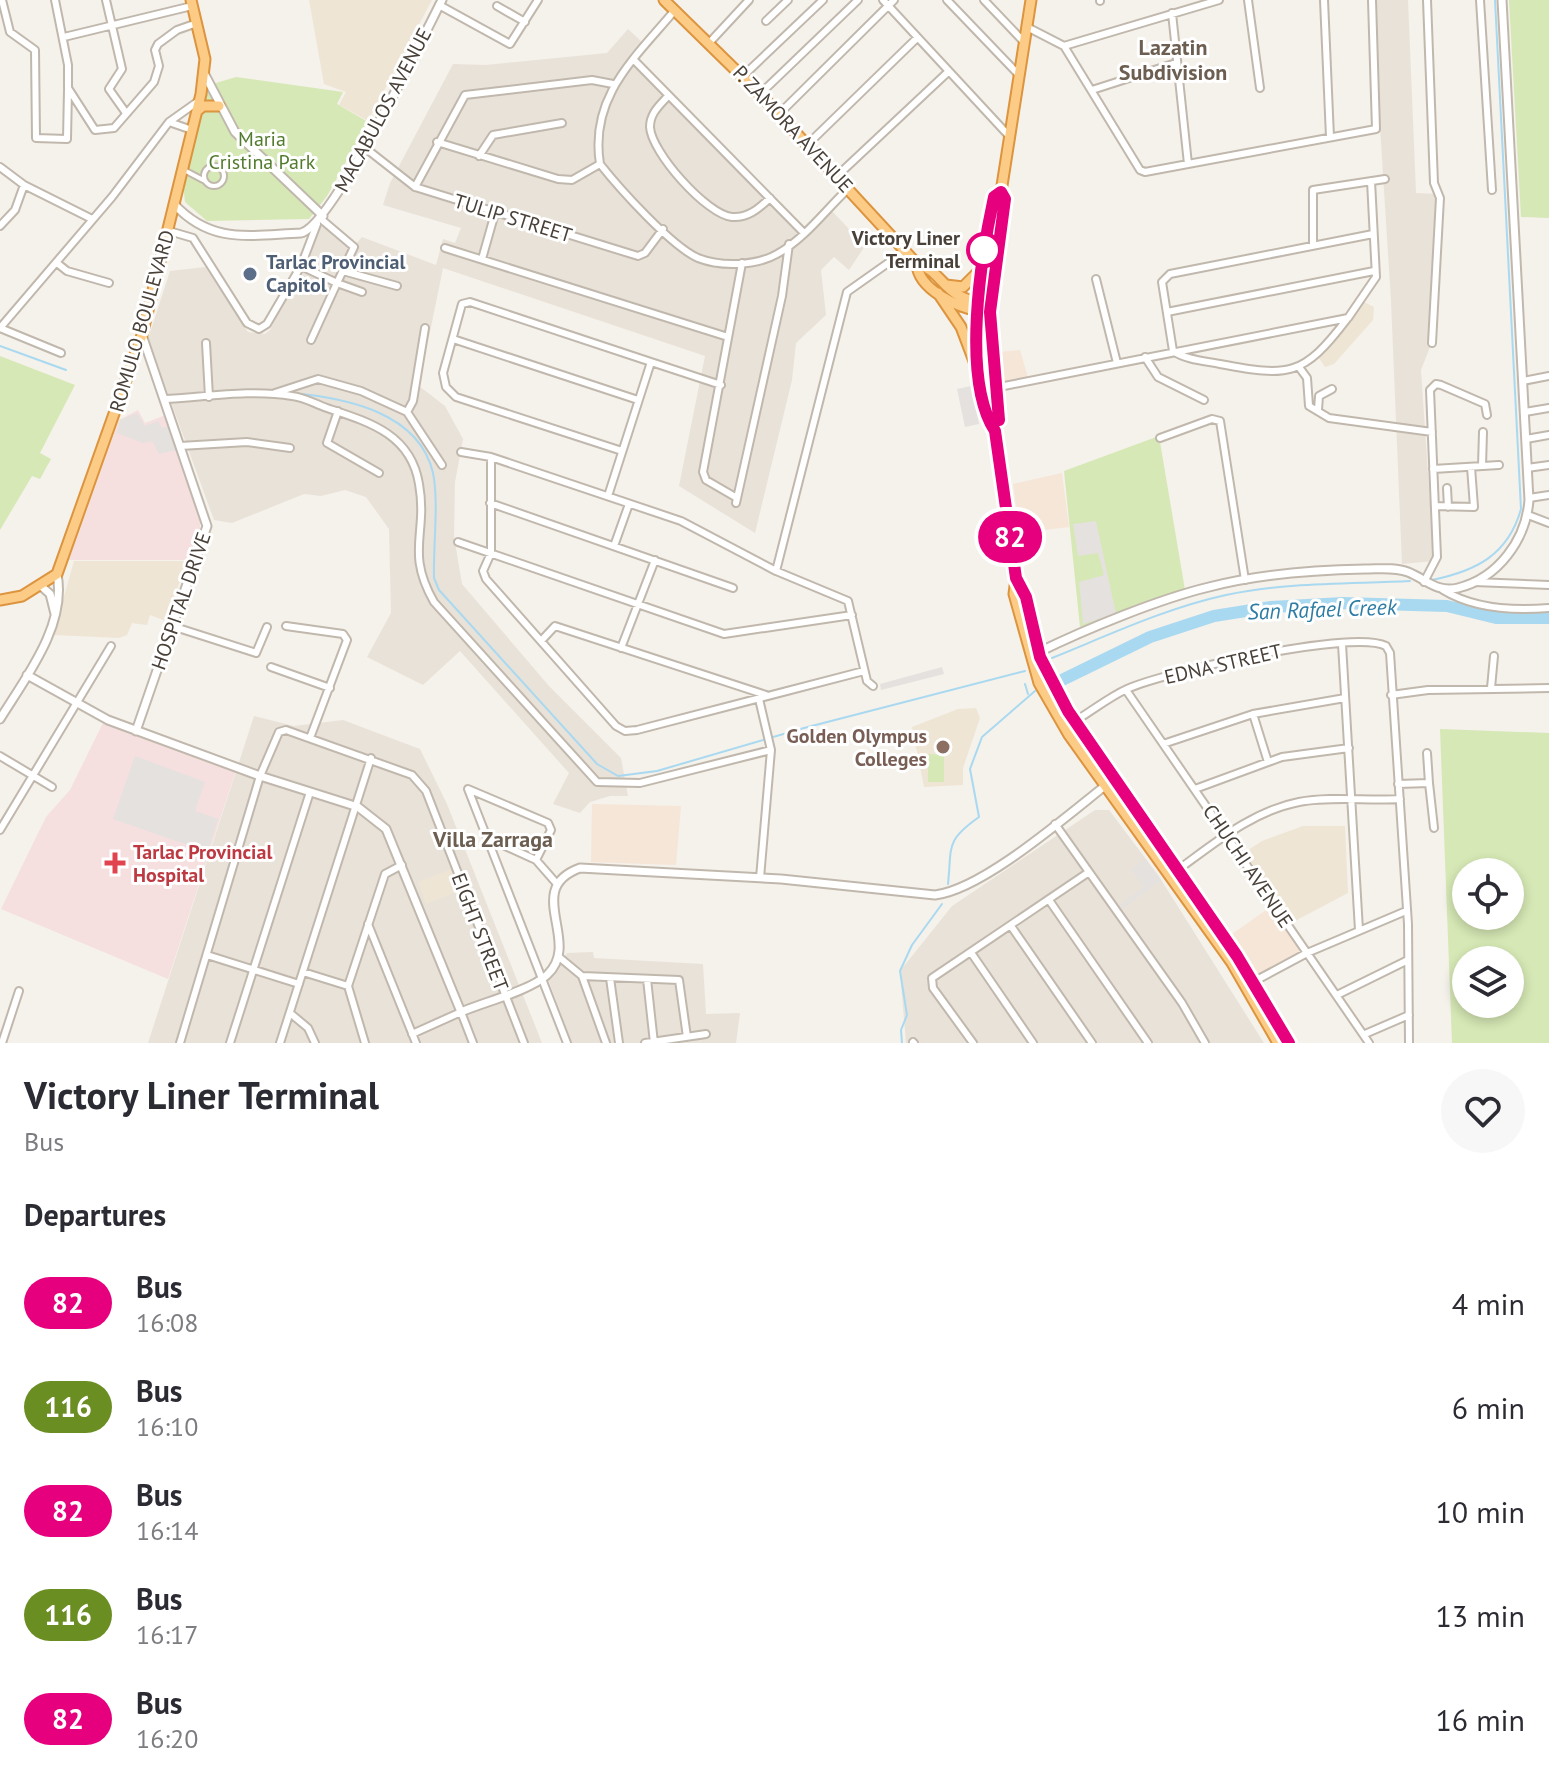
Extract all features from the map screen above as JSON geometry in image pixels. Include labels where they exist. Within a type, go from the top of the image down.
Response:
[{"type":"highway","name":"P. ZAMORA AVENUE","points":[[664,0],[710,42],[808,144],[917,264],[917,271],[953,304],[990,307]]},
{"type":"highway","points":[[995,431],[999,420],[994,388],[990,307],[1005,199],[1001,192],[1031,0]]},
{"type":"highway","name":"ROMULO BOULEVARD","points":[[57,574],[142,335],[200,100],[205,75],[192,3]]},
{"type":"highway","points":[[197,111],[203,106],[219,106]]},
{"type":"highway","points":[[1001,192],[994,197],[976,307],[981,379],[990,422],[995,431],[1016,578],[1026,597],[1039,652],[1075,721],[1179,869],[1289,1043]]},
{"type":"highway","points":[[981,379],[961,327],[940,289],[963,287],[982,267]]},
{"type":"highway","points":[[0,600],[22,596],[57,574]]},
{"type":"highway","points":[[1016,578],[1013,589],[1018,613],[1039,683],[1069,735],[1232,963],[1278,1043]]},
{"type":"street","points":[[2,0],[10,32],[35,50],[37,139],[67,139],[68,88],[64,37],[55,0]]},
{"type":"street","points":[[106,0],[122,69],[109,89],[126,113]]},
{"type":"street","points":[[440,3],[510,44],[538,0]]},
{"type":"street","points":[[710,42],[749,0]]},
{"type":"street","points":[[766,21],[788,0]]},
{"type":"street","points":[[743,76],[823,0]]},
{"type":"street","points":[[760,94],[858,0]]},
{"type":"street","points":[[779,114],[886,3],[894,0]]},
{"type":"street","points":[[947,0],[1019,75]]},
{"type":"street","points":[[984,0],[1024,42]]},
{"type":"street","points":[[1064,46],[1219,0]]},
{"type":"street","points":[[1248,0],[1260,88]]},
{"type":"street","points":[[1324,0],[1330,137]]},
{"type":"street","points":[[1027,27],[1064,46],[1140,170],[1145,172],[1377,128],[1372,0]]},
{"type":"street","points":[[1427,0],[1433,171],[1440,198],[1432,343]]},
{"type":"street","points":[[1480,0],[1492,190]]},
{"type":"street","points":[[1474,582],[1496,568],[1514,546],[1528,515],[1529,498],[1502,0]]},
{"type":"street","points":[[64,37],[192,3]]},
{"type":"street","name":"MACABULOS AVENUE","points":[[320,220],[364,147],[440,3]]},
{"type":"street","points":[[886,3],[1010,137]]},
{"type":"street","points":[[497,6],[525,22]]},
{"type":"street","points":[[675,10],[613,84],[602,114],[600,164],[663,229],[697,257],[742,263],[777,253],[849,188]]},
{"type":"street","points":[[1172,13],[1188,164]]},
{"type":"street","points":[[68,88],[95,130],[114,128],[158,74],[158,44],[177,30],[197,23]]},
{"type":"street","points":[[808,144],[917,38]]},
{"type":"street","points":[[634,60],[803,232]]},
{"type":"street","points":[[1092,90],[1176,63]]},
{"type":"street","points":[[837,176],[948,72]]},
{"type":"street","points":[[205,75],[219,106],[247,145],[320,220],[354,247],[311,340]]},
{"type":"street","points":[[415,187],[465,95],[592,80],[613,84]]},
{"type":"street","points":[[668,96],[653,113],[650,125],[653,142],[658,153],[706,203],[723,215],[734,217],[749,215],[770,198]]},
{"type":"street","points":[[61,353],[0,328],[57,263],[169,122],[200,100]]},
{"type":"street","points":[[169,122],[192,130]]},
{"type":"street","points":[[479,156],[493,135],[562,123]]},
{"type":"street","points":[[437,142],[558,179],[572,180],[600,164]]},
{"type":"street","name":"TULIP STREET","points":[[364,147],[415,187],[638,256],[645,253],[663,229]]},
{"type":"street","points":[[182,169],[210,186],[218,186],[224,178],[223,171],[216,166],[209,167],[205,172],[205,181]]},
{"type":"street","points":[[0,167],[24,185],[92,219]]},
{"type":"street","points":[[1313,245],[1313,190],[1385,179]]},
{"type":"street","points":[[1173,351],[1186,358],[1269,373],[1299,367],[1329,342],[1375,281],[1371,181]]},
{"type":"street","points":[[0,226],[15,210],[24,185]]},
{"type":"street","points":[[174,204],[193,221],[226,236],[301,233],[320,220]]},
{"type":"street","points":[[482,259],[495,213]]},
{"type":"street","points":[[193,221],[193,238],[247,323],[255,329],[267,324],[301,266],[320,220]]},
{"type":"street","points":[[169,231],[193,238]]},
{"type":"street","points":[[1173,351],[1162,286],[1166,276],[1373,234]]},
{"type":"street","points":[[742,263],[704,476],[737,500],[782,296],[789,244]]},
{"type":"street","points":[[445,248],[728,337]]},
{"type":"street","points":[[776,571],[847,292],[905,251]]},
{"type":"street","points":[[57,263],[67,271],[109,283]]},
{"type":"street","points":[[301,266],[362,292]]},
{"type":"street","points":[[343,271],[397,286]]},
{"type":"street","points":[[1167,312],[1374,271]]},
{"type":"street","points":[[1096,279],[1117,363]]},
{"type":"street","points":[[622,451],[456,397],[443,379],[462,304],[470,302],[721,385]]},
{"type":"street","points":[[994,388],[1348,318]]},
{"type":"street","points":[[407,412],[413,401],[425,328]]},
{"type":"street","name":"HOSPITAL DRIVE","points":[[136,731],[175,627],[207,526],[142,335]]},
{"type":"street","points":[[453,339],[638,400]]},
{"type":"street","points":[[206,343],[209,397]]},
{"type":"street","points":[[1145,357],[1158,377],[1204,400]]},
{"type":"street","points":[[608,496],[651,362]]},
{"type":"street","points":[[1299,367],[1307,378],[1309,406],[1333,419],[1432,432]]},
{"type":"street","points":[[1523,381],[1549,376]]},
{"type":"street","points":[[272,394],[318,379],[350,387],[407,412],[442,465]]},
{"type":"street","points":[[1424,582],[1437,557],[1430,390],[1436,384],[1485,404],[1487,415]]},
{"type":"street","points":[[1318,410],[1319,396],[1332,389]]},
{"type":"street","points":[[164,399],[272,394],[294,396],[369,422],[406,449],[416,467],[421,492],[417,561],[422,580],[434,602],[597,782],[640,783],[771,748]]},
{"type":"street","points":[[1525,412],[1549,408]]},
{"type":"street","points":[[338,411],[327,443],[379,473]]},
{"type":"street","points":[[1160,438],[1212,419],[1220,421],[1245,580]]},
{"type":"street","points":[[1482,466],[1483,432]]},
{"type":"street","points":[[1526,439],[1549,435]]},
{"type":"street","points":[[180,446],[247,442],[290,448]]},
{"type":"street","points":[[461,452],[491,457],[681,521],[776,571],[845,600],[852,615],[867,683],[873,686]]},
{"type":"street","points":[[491,457],[491,553],[483,571],[486,579],[616,726],[625,731],[864,671]]},
{"type":"street","points":[[1433,469],[1499,465]]},
{"type":"street","points":[[1527,468],[1549,465]]},
{"type":"street","points":[[1435,506],[1474,507],[1471,467]]},
{"type":"street","points":[[1447,488],[1448,507]]},
{"type":"street","points":[[1529,498],[1549,495]]},
{"type":"street","points":[[490,503],[733,588]]},
{"type":"street","points":[[614,546],[629,504]]},
{"type":"street","points":[[1528,515],[1549,523]]},
{"type":"street","points":[[458,542],[724,634],[852,615]]},
{"type":"street","points":[[621,648],[655,560]]},
{"type":"street","points":[[1039,652],[1207,587],[1312,572],[1392,569],[1409,572],[1459,600],[1480,605],[1549,608]]},
{"type":"street","points":[[0,719],[27,675],[55,616],[59,603],[57,574]]},
{"type":"street","points":[[1443,590],[1474,582],[1549,585]]},
{"type":"street","points":[[41,586],[50,594],[55,616]]},
{"type":"street","points":[[286,626],[345,636],[347,644],[310,738]]},
{"type":"street","points":[[541,641],[555,626],[763,697]]},
{"type":"street","points":[[175,627],[256,653],[267,627]]},
{"type":"street","name":"EDNA STREET","points":[[1075,721],[1126,690],[1166,676],[1277,651],[1342,644],[1381,643],[1390,653],[1391,695]]},
{"type":"street","points":[[1342,644],[1359,930]]},
{"type":"street","points":[[0,830],[111,646]]},
{"type":"street","points":[[1491,688],[1494,656]]},
{"type":"street","points":[[271,667],[330,688]]},
{"type":"street","points":[[27,675],[78,704],[136,731],[260,776],[358,807],[386,829],[473,1043]]},
{"type":"street","points":[[1409,1043],[1406,911],[1391,695],[1491,688],[1549,688]]},
{"type":"street","name":"CHUCHI AVENUE","points":[[1126,690],[1369,1043]]},
{"type":"street","points":[[760,878],[771,748],[766,732],[763,697]]},
{"type":"street","points":[[1163,744],[1253,714],[1345,698]]},
{"type":"street","points":[[1253,714],[1268,762]]},
{"type":"street","name":"EIGHT STREET","points":[[260,776],[279,732],[286,730],[412,775],[426,791],[524,1043]]},
{"type":"street","points":[[1195,789],[1305,751],[1349,748]]},
{"type":"street","points":[[1427,753],[1434,828]]},
{"type":"street","points":[[0,756],[52,787]]},
{"type":"street","points":[[280,1043],[358,807],[371,758]]},
{"type":"street","points":[[180,1043],[260,776]]},
{"type":"street","points":[[412,1034],[544,977],[559,957],[553,904],[557,884],[568,872],[580,868],[760,878],[935,895],[954,893],[1055,824],[1115,778]]},
{"type":"street","points":[[1398,784],[1429,783]]},
{"type":"street","points":[[536,860],[551,830],[548,823],[468,789],[544,977],[567,1043]]},
{"type":"street","points":[[230,1043],[310,792]]},
{"type":"street","points":[[1179,869],[1227,834],[1284,806],[1317,800],[1400,799]]},
{"type":"street","points":[[1055,824],[1182,1003],[1205,1043]]},
{"type":"street","points":[[490,839],[536,860],[557,884]]},
{"type":"street","points":[[365,1043],[348,986],[385,874],[402,865]]},
{"type":"street","points":[[973,1043],[930,983],[932,978],[972,954],[1089,872]]},
{"type":"street","points":[[1049,900],[1148,1043]]},
{"type":"street","points":[[1253,982],[1307,953],[1406,911]]},
{"type":"street","points":[[368,924],[416,1043]]},
{"type":"street","points":[[1011,926],[1092,1043]]},
{"type":"street","points":[[972,954],[1033,1043]]},
{"type":"street","points":[[207,955],[299,984]]},
{"type":"street","points":[[559,957],[582,976],[606,1043]]},
{"type":"street","points":[[1337,995],[1408,960]]},
{"type":"street","points":[[303,972],[348,986]]},
{"type":"street","points":[[582,976],[681,982],[687,1037]]},
{"type":"street","points":[[610,978],[619,1043]]},
{"type":"street","points":[[647,979],[654,1043]]},
{"type":"street","points":[[2,1043],[19,991]]},
{"type":"street","points":[[290,1013],[308,1028],[315,1043]]},
{"type":"street","points":[[1365,1034],[1409,1015]]},
{"type":"street","points":[[645,1043],[706,1034]]},
{"type":"shaded area","points":[[309,0],[432,0],[368,121],[339,105],[346,92],[324,84]]},
{"type":"shaded area","points":[[1372,0],[1408,0],[1416,193],[1437,194],[1430,347],[1421,370],[1434,561],[1402,564],[1391,301]]},
{"type":"shaded area","points":[[628,29],[643,43],[631,60],[807,232],[830,209],[865,246],[849,270],[834,257],[821,270],[826,315],[796,343],[792,380],[755,533],[679,486],[705,356],[443,268],[419,386],[445,406],[463,439],[455,482],[454,536],[462,584],[549,686],[621,758],[628,796],[610,796],[590,802],[580,813],[553,804],[569,773],[460,651],[423,685],[367,657],[391,613],[389,529],[366,497],[345,490],[321,496],[304,494],[232,523],[214,520],[148,339],[170,271],[205,267],[248,332],[265,334],[270,330],[321,226],[355,245],[362,237],[436,265],[443,239],[455,243],[461,228],[383,205],[390,183],[453,64],[486,65],[607,53]]},
{"type":"shaded area","points":[[1364,302],[1374,307],[1373,320],[1334,364],[1325,367],[1319,358]]},
{"type":"shaded area","points":[[1020,350],[1028,378],[1000,385],[998,352]]},
{"type":"shaded area","points":[[971,386],[979,424],[965,427],[957,389]]},
{"type":"shaded area","points":[[138,410],[145,423],[168,414],[200,509],[200,531],[186,560],[69,560],[119,420]]},
{"type":"shaded area","points":[[137,413],[145,426],[158,421],[162,428],[170,426],[177,450],[159,454],[152,441],[143,443],[117,433],[120,420]]},
{"type":"shaded area","points":[[1062,473],[1069,527],[1020,533],[1013,484]]},
{"type":"shaded area","points":[[1096,521],[1116,614],[1083,624],[1079,582],[1104,575],[1098,553],[1078,556],[1073,524]]},
{"type":"shaded area","points":[[74,561],[187,561],[166,621],[150,615],[147,625],[132,623],[127,635],[119,638],[53,635]]},
{"type":"shaded area","points":[[942,667],[944,674],[881,690],[880,684]]},
{"type":"shaded area","name":"Golden Olympus Colleges","points":[[976,708],[980,718],[963,768],[963,785],[924,787],[912,727],[958,709]]},
{"type":"shaded area","points":[[254,716],[294,726],[343,720],[420,749],[447,804],[542,1043],[148,1043]]},
{"type":"shaded area","name":"Tarlac Provincial Hospital","points":[[104,721],[236,770],[168,979],[1,909],[46,817],[70,790]]},
{"type":"shaded area","points":[[135,756],[205,782],[195,811],[218,819],[208,852],[113,819]]},
{"type":"shaded area","points":[[592,804],[681,806],[676,865],[591,862]]},
{"type":"shaded area","points":[[1095,810],[1109,810],[1158,875],[1264,1043],[906,1043],[900,971],[952,906]]},
{"type":"shaded area","points":[[1303,826],[1345,826],[1348,893],[1293,922],[1244,853],[1262,841]]},
{"type":"shaded area","points":[[1145,859],[1161,880],[1122,909],[1120,905],[1144,887],[1131,869]]},
{"type":"shaded area","points":[[454,868],[462,890],[426,904],[418,882]]},
{"type":"shaded area","points":[[1269,908],[1302,950],[1258,978],[1228,937]]},
{"type":"shaded area","points":[[593,952],[594,958],[703,964],[706,1014],[740,1013],[736,1043],[572,1043],[548,979],[567,953]]},
{"type":"green space","points":[[1509,0],[1549,0],[1549,218],[1521,217]]},
{"type":"green space","name":"Maria Cristina Park","points":[[236,77],[343,92],[337,104],[368,122],[327,196],[309,219],[207,221],[185,202],[183,183],[206,86]]},
{"type":"green space","points":[[0,356],[75,385],[40,453],[51,459],[40,479],[32,476],[0,530]]},
{"type":"green space","points":[[1159,436],[1185,590],[1080,627],[1064,471]]},
{"type":"green space","points":[[1440,729],[1549,733],[1549,1043],[1452,1043]]},
{"type":"green space","points":[[928,754],[944,755],[944,782],[928,782]]},
{"type":"waterway","points":[[1432,580],[1463,572],[1488,558],[1508,538],[1521,509],[1495,0]]},
{"type":"waterway","points":[[0,346],[66,370]]},
{"type":"waterway","points":[[293,393],[356,404],[396,422],[413,435],[425,452],[433,473],[436,511],[434,578],[439,590],[597,764],[618,776],[657,771],[804,728],[1025,671]]},
{"type":"waterway","points":[[1052,658],[1160,615],[1226,595],[1295,586],[1410,581]]},
{"type":"waterway","name":"San Rafael Creek","points":[[1060,681],[1150,637],[1214,616],[1271,607],[1343,603],[1447,606],[1496,618],[1549,618]]},
{"type":"waterway","points":[[1025,684],[1028,694]]},
{"type":"waterway","points":[[948,884],[952,845],[960,832],[979,817],[970,769],[982,737],[1035,691]]},
{"type":"waterway","points":[[902,1043],[901,1030],[907,1015],[900,971],[912,945],[942,904]]},
{"type":"bus line","name":"82","points":[[999,420],[991,355],[990,312],[1005,199],[1001,192],[994,197],[987,232],[976,303],[976,336],[987,410],[995,431],[1016,578],[1026,597],[1040,657],[1085,738],[1157,836],[1249,975],[1289,1043]]},
{"type":"place","name":"Victory Liner Terminal","points":[[984,250]]},
{"type":"place","name":"Tarlac Provincial Capitol","points":[[250,274]]},
{"type":"place","name":"Golden Olympus Colleges","points":[[943,747]]},
{"type":"place","name":"Tarlac Provincial Hospital","points":[[115,863]]},
{"type":"district","name":"Lazatin Subdivision","points":[[1173,60]]},
{"type":"district","name":"Villa Zarraga","points":[[493,839]]}]
